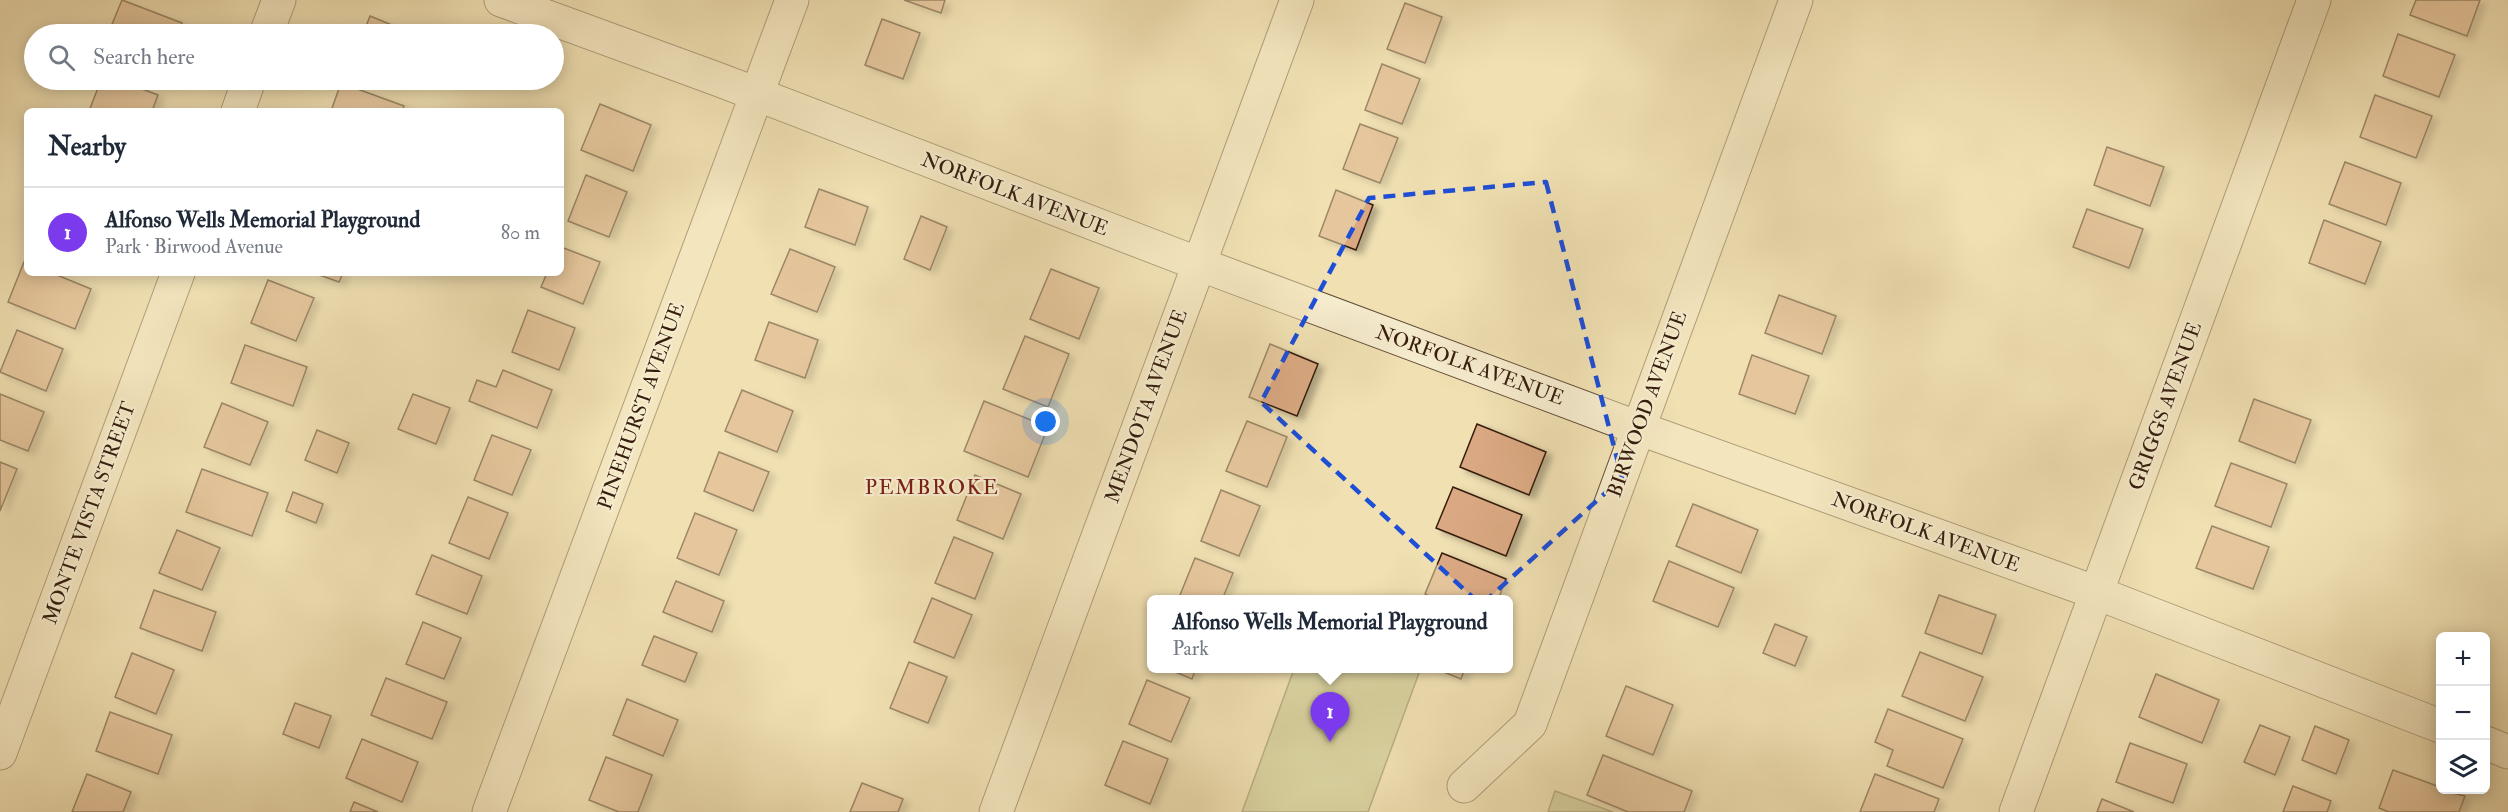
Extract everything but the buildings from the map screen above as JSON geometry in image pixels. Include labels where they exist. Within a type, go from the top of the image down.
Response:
[{"type":"street","points":[[270,24],[279,0]]},
{"type":"street","name":"NORFOLK AVENUE","points":[[501,0],[1638,428],[2097,593],[2436,724]]},
{"type":"street","name":"PINEHURST AVENUE","points":[[489,812],[792,0]]},
{"type":"street","name":"MENDOTA AVENUE","points":[[996,812],[1297,0]]},
{"type":"street","name":"BIRWOOD AVENUE","points":[[1464,786],[1530,724],[1796,0]]},
{"type":"street","name":"GRIGGS AVENUE","points":[[2016,812],[2314,0]]},
{"type":"street","points":[[239,108],[245,90]]},
{"type":"street","name":"MONTE VISTA STREET","points":[[0,753],[177,276]]},
{"type":"street","points":[[2490,745],[2508,752]]},
{"type":"highlighted area","points":[[1546,182],[1622,478],[1481,605],[1261,402],[1369,198]]},
{"type":"green space","points":[[1293,673],[1419,673],[1368,812],[1242,812]]},
{"type":"green space","points":[[1555,791],[1613,812],[1548,812]]},
{"type":"place","name":"Alfonso Wells Memorial Playground","points":[[1330,742]]},
{"type":"district","name":"PEMBROKE","points":[[932,487]]}]
